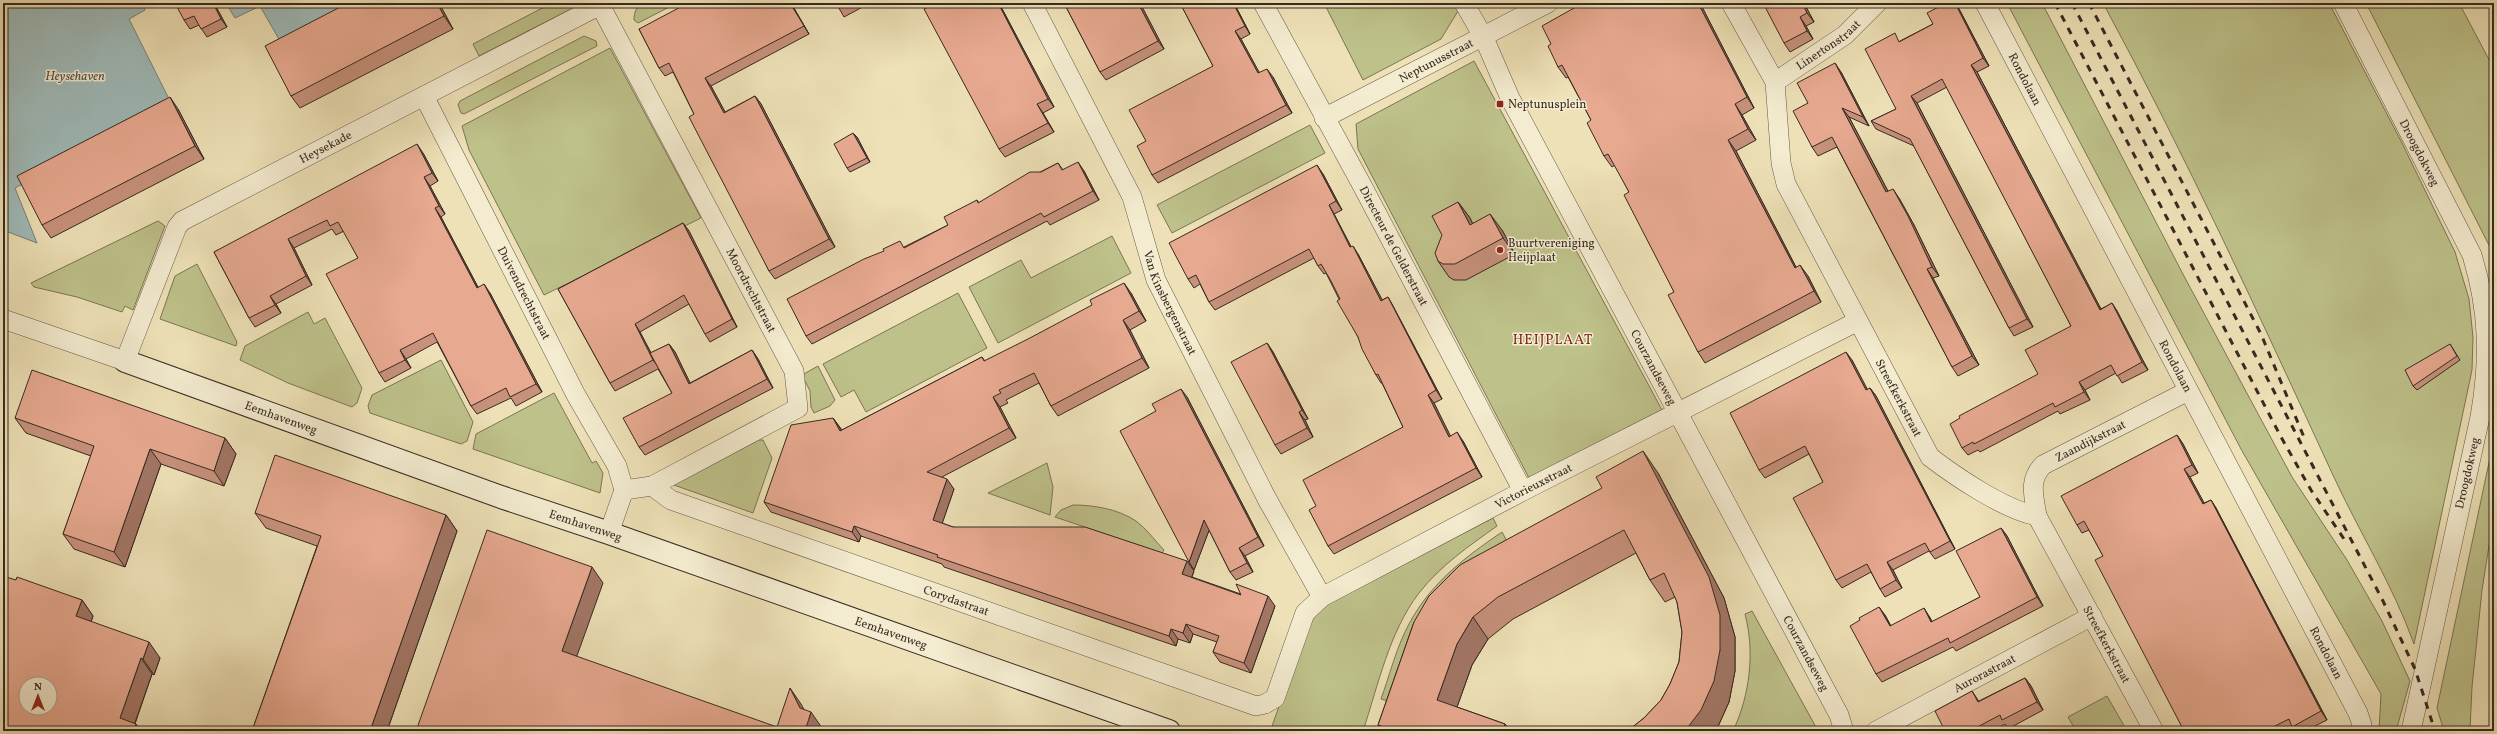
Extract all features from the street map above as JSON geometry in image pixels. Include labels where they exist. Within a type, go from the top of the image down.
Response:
[{"type":"street","name":"Van Kinsbergenstraat","points":[[1032,3],[1132,197],[1156,280],[1267,499],[1322,597]]},
{"type":"street","name":"Directeur de Gelderstraat","points":[[1263,3],[1324,118],[1364,189],[1523,491]]},
{"type":"street","name":"Courzandseweg","points":[[1464,3],[1484,38],[1510,98],[1836,708],[1844,731]]},
{"type":"street","name":"Neptunusstraat","points":[[1324,118],[1484,38],[1548,3]]},
{"type":"street","name":"Streefkerkstraat","points":[[1731,3],[1775,82],[1783,176],[1930,456],[1950,472],[2023,514],[2038,516],[2154,731]]},
{"type":"street","name":"Linertonstraat","points":[[1775,82],[1840,39],[1877,3]]},
{"type":"street","name":"Rondolaan","points":[[1985,3],[2358,713],[2362,725],[2361,731]]},
{"type":"street","name":"Droogdokweg","points":[[2343,3],[2472,255],[2480,281],[2488,348],[2486,379],[2480,417],[2411,731]]},
{"type":"street","name":"Heysekade","points":[[125,361],[176,227],[182,221],[602,4]]},
{"type":"street","name":"Moordrechtstraat","points":[[602,4],[794,371],[798,408],[652,486],[624,490]]},
{"type":"street","name":"Duivendrechtstraat","points":[[424,96],[576,395],[617,466],[624,490]]},
{"type":"street","name":"Eemhavenweg","points":[[3,319],[125,361],[501,497],[609,533],[1169,731]]},
{"type":"street","name":"Victorieuxstraat","points":[[1265,704],[1275,698],[1305,613],[1322,597],[1523,491],[1858,321]]},
{"type":"street","name":"Zaandijkstraat","points":[[2038,516],[2032,490],[2033,478],[2043,464],[2188,391]]},
{"type":"street","name":"Corydastraat","points":[[652,486],[671,500],[1256,706],[1265,704]]},
{"type":"street","points":[[609,533],[624,490]]},
{"type":"street","name":"Aurorastraat","points":[[1876,731],[2092,616]]},
{"type":"green space","points":[[552,3],[573,3],[575,7],[479,56],[473,44]]},
{"type":"green space","points":[[644,3],[677,3],[638,23],[634,20],[635,12],[639,6]]},
{"type":"green space","points":[[1324,3],[1454,3],[1458,11],[1441,39],[1363,80]]},
{"type":"green space","points":[[2007,3],[2042,3],[2185,278],[2292,477],[2347,560],[2382,621],[2410,681],[2396,731],[2379,731],[2381,694],[2241,449]]},
{"type":"green space","points":[[2103,3],[2329,3],[2401,141],[2455,252],[2469,299],[2473,337],[2472,370],[2414,644],[2396,600],[2342,494],[2193,177]]},
{"type":"green space","points":[[2366,3],[2459,3],[2494,69],[2494,255]]},
{"type":"green space","points":[[584,36],[596,41],[597,46],[464,114],[461,113],[458,105],[460,101]]},
{"type":"green space","points":[[610,48],[701,218],[544,295],[469,150],[462,126]]},
{"type":"green space","points":[[1474,61],[1662,410],[1529,478],[1358,149],[1356,124]]},
{"type":"green space","points":[[1310,125],[1325,153],[1172,233],[1157,205]]},
{"type":"green space","points":[[158,221],[165,226],[133,310],[125,306],[122,312],[77,297],[34,287],[31,283]]},
{"type":"green space","points":[[1112,236],[1131,273],[998,343],[969,287],[1021,260],[1031,278]]},
{"type":"green space","points":[[197,264],[237,342],[236,346],[160,319],[175,276]]},
{"type":"green space","points":[[958,293],[987,348],[866,412],[854,390],[841,397],[823,364]]},
{"type":"green space","points":[[308,312],[314,324],[325,318],[362,388],[357,403],[352,407],[288,383],[240,360],[245,346]]},
{"type":"green space","points":[[441,360],[473,422],[467,441],[461,444],[370,413],[368,406],[372,395]]},
{"type":"green space","points":[[818,366],[835,400],[830,406],[814,413],[811,407],[810,391],[802,375]]},
{"type":"green space","points":[[554,393],[592,463],[596,461],[603,473],[600,493],[473,449],[476,434]]},
{"type":"green space","points":[[2494,439],[2494,514],[2482,590],[2472,687],[2470,731],[2444,731],[2437,708]]},
{"type":"green space","points":[[759,440],[763,440],[772,458],[753,513],[674,485]]},
{"type":"green space","points":[[1047,463],[1053,487],[1050,515],[988,493]]},
{"type":"green space","points":[[1073,505],[1106,508],[1122,513],[1136,521],[1144,528],[1164,550],[1162,553],[1055,517],[1061,510]]},
{"type":"green space","points":[[1493,518],[1497,526],[1455,557],[1436,574],[1419,593],[1409,608],[1385,660],[1363,731],[1277,731],[1271,729],[1311,616],[1317,610]]},
{"type":"green space","points":[[1502,532],[1514,554],[1398,704],[1381,699],[1401,640],[1423,601],[1446,575]]},
{"type":"green space","points":[[1752,611],[1817,731],[1733,731],[1739,717],[1747,688],[1750,643],[1745,614]]},
{"type":"green space","points":[[2107,696],[2127,731],[2076,731],[2068,717]]},
{"type":"water","name":"Heysehaven","points":[[3,3],[141,3],[145,10],[129,19],[172,105],[15,188],[37,243],[3,230]]},
{"type":"water","points":[[226,3],[371,3],[284,48],[260,6],[235,18]]},
{"type":"building","points":[[175,3],[213,3],[221,19],[201,29],[194,16],[184,20]]},
{"type":"building","points":[[348,3],[437,3],[444,16],[291,96],[265,46]]},
{"type":"building","points":[[688,3],[790,3],[804,26],[705,78],[724,113],[755,96],[829,239],[769,271],[689,117],[694,114],[669,63],[659,68],[639,29]]},
{"type":"building","points":[[836,3],[849,3],[839,8]]},
{"type":"building","points":[[936,3],[998,3],[1048,99],[1037,104],[1048,123],[999,149],[924,9]]},
{"type":"building","points":[[1064,3],[1138,3],[1158,41],[1100,72]]},
{"type":"building","points":[[1180,3],[1233,3],[1245,26],[1235,31],[1258,73],[1267,69],[1286,105],[1152,175],[1137,146],[1146,141],[1129,110],[1213,66]]},
{"type":"building","points":[[1583,3],[1698,3],[1747,97],[1735,104],[1748,129],[1728,140],[1795,268],[1800,265],[1814,291],[1698,352],[1668,295],[1674,292],[1624,195],[1629,192],[1608,154],[1604,156],[1587,123],[1591,120],[1562,65],[1558,67],[1548,46],[1551,44],[1542,26]]},
{"type":"building","points":[[1763,3],[1802,3],[1807,13],[1800,17],[1807,31],[1784,43]]},
{"type":"building","points":[[1946,3],[1955,3],[1983,58],[1971,65],[2100,310],[2112,303],[2142,362],[2117,376],[2111,365],[2079,382],[2084,392],[2055,407],[2053,403],[1974,444],[1973,442],[1962,448],[1950,424],[1960,418],[1959,416],[2038,374],[2025,350],[2071,326],[1942,79],[1911,96],[2027,319],[2009,328],[1910,139],[1871,121],[1896,109],[1865,49],[1895,33],[1899,42],[1933,24],[1927,13]]},
{"type":"building","points":[[1835,63],[1863,117],[1842,108],[1886,192],[1893,189],[1908,216],[1932,267],[1927,269],[1972,356],[1952,367],[1832,137],[1812,147],[1793,111],[1808,103],[1797,83]]},
{"type":"building","points":[[170,97],[195,146],[42,225],[17,176]]},
{"type":"building","points":[[853,133],[867,158],[847,168],[834,144]]},
{"type":"building","points":[[417,144],[432,173],[424,177],[439,206],[435,208],[477,288],[484,284],[536,384],[510,397],[506,388],[471,406],[433,333],[400,350],[405,360],[379,373],[326,274],[358,258],[338,222],[330,226],[327,220],[288,239],[306,276],[270,296],[275,305],[249,318],[214,252]]},
{"type":"building","points":[[1078,162],[1093,191],[1044,217],[1041,213],[806,336],[787,299],[864,259],[884,251],[883,249],[900,241],[904,248],[948,225],[944,217],[977,200],[978,203],[1030,172],[1041,172],[1058,163],[1062,170]]},
{"type":"building","points":[[1317,165],[1336,201],[1329,205],[1350,247],[1353,246],[1381,301],[1388,297],[1436,390],[1428,395],[1449,437],[1457,432],[1476,468],[1328,546],[1309,510],[1316,506],[1303,480],[1403,427],[1378,374],[1376,375],[1362,349],[1358,337],[1337,301],[1340,299],[1331,281],[1321,264],[1318,266],[1309,249],[1209,302],[1196,275],[1188,279],[1169,243]]},
{"type":"building","points":[[1458,202],[1470,225],[1490,214],[1503,238],[1455,264],[1443,264],[1438,261],[1435,253],[1442,235],[1432,216]]},
{"type":"building","points":[[683,223],[732,319],[705,334],[684,295],[635,324],[653,360],[610,383],[558,289]]},
{"type":"building","points":[[1124,283],[1139,311],[1123,320],[1142,358],[1051,406],[1034,373],[999,390],[1001,393],[993,397],[1009,428],[927,472],[947,479],[933,520],[953,527],[1085,527],[1187,561],[1182,574],[1241,595],[1236,584],[1268,596],[1244,663],[1213,652],[1219,636],[1186,624],[1183,633],[1171,629],[1169,636],[937,557],[938,555],[854,526],[852,532],[764,502],[791,425],[833,418],[840,431],[982,357],[984,361],[1028,339],[1092,305],[1090,300]]},
{"type":"building","points":[[1267,343],[1302,410],[1299,412],[1307,428],[1275,445],[1231,362]]},
{"type":"building","points":[[669,344],[689,384],[752,350],[767,379],[639,447],[623,418],[672,393],[650,353]]},
{"type":"building","points":[[2450,344],[2457,356],[2413,386],[2405,370]]},
{"type":"building","points":[[1846,352],[1866,390],[1870,388],[1950,541],[1930,552],[1925,543],[1887,562],[1896,580],[1880,589],[1867,564],[1836,580],[1793,498],[1823,482],[1805,446],[1759,470],[1730,413]]},
{"type":"building","points":[[32,370],[225,438],[214,471],[150,449],[114,552],[63,534],[94,446],[15,418]]},
{"type":"building","points":[[1181,389],[1258,537],[1239,548],[1247,563],[1230,572],[1204,520],[1189,562],[1120,431],[1156,411],[1152,404]]},
{"type":"building","points":[[2177,435],[2192,465],[2184,469],[2203,504],[2211,500],[2321,711],[2292,727],[2289,719],[2265,731],[2184,731],[2095,560],[2103,556],[2084,521],[2077,525],[2061,496]]},
{"type":"building","points":[[1643,451],[1709,577],[1720,615],[1720,650],[1714,681],[1701,710],[1685,731],[1625,731],[1644,718],[1661,700],[1670,684],[1679,662],[1682,632],[1677,602],[1664,573],[1650,580],[1624,530],[1498,597],[1473,617],[1457,644],[1437,700],[1505,724],[1503,731],[1396,731],[1378,725],[1414,622],[1429,596],[1460,565],[1602,488],[1596,477]]},
{"type":"building","points":[[275,455],[446,515],[370,731],[252,731],[321,536],[255,513]]},
{"type":"building","points":[[2001,528],[2037,597],[1950,643],[1948,638],[1876,674],[1850,626],[1860,620],[1859,618],[1879,607],[1890,626],[1924,608],[1931,622],[1980,597],[1956,551]]},
{"type":"building","points":[[487,530],[592,567],[562,651],[777,727],[790,688],[800,708],[811,712],[805,731],[416,731]]},
{"type":"building","points":[[3,576],[16,580],[17,577],[82,600],[76,616],[149,642],[143,659],[141,658],[120,718],[136,724],[134,731],[3,731]]},
{"type":"building","points":[[2025,678],[2037,702],[2002,720],[2000,715],[1970,731],[1945,731],[1935,711],[1972,691],[1978,702]]},
{"type":"railway","points":[[2055,3],[2281,437],[2311,490],[2346,542]]},
{"type":"railway","points":[[2072,3],[2383,601],[2415,669],[2435,731]]},
{"type":"railway","points":[[2089,3],[2261,334],[2306,442]]},
{"type":"place","name":"Neptunusplein","points":[[1500,104]]},
{"type":"place","name":"Buurtvereniging Heijplaat","points":[[1500,250]]},
{"type":"district","name":"HEIJPLAAT","points":[[1553,339]]}]
